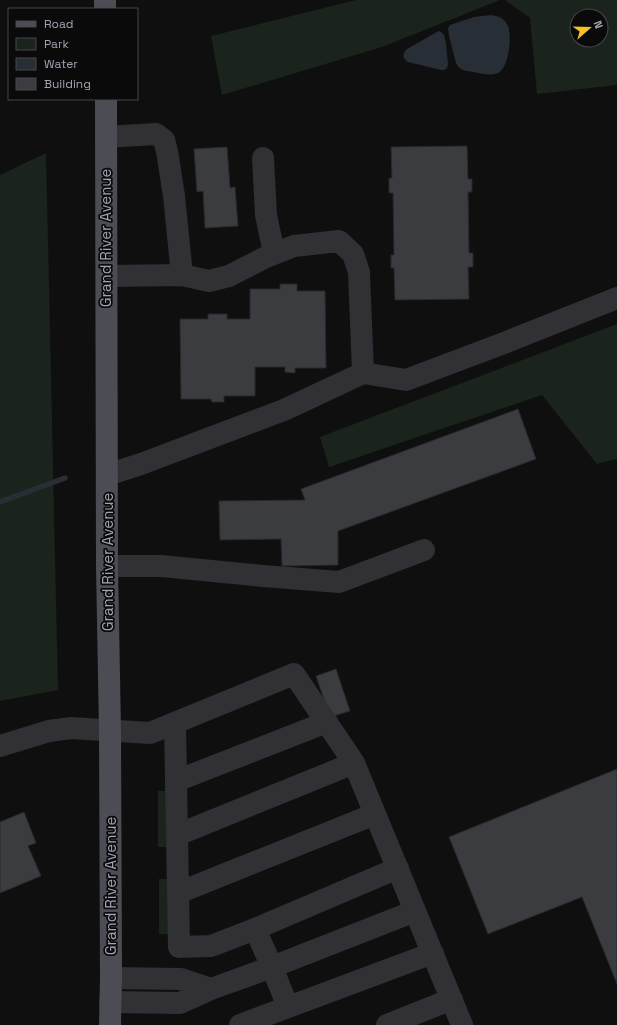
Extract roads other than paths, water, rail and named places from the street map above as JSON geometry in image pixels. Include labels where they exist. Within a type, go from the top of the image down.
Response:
[{"type":"main road","name":"Grand River Avenue","points":[[106,100],[107,566],[110,731],[110,1025]]},
{"type":"lane","points":[[106,138],[156,134],[164,140],[174,196],[182,275]]},
{"type":"lane","points":[[263,158],[266,215],[274,253]]},
{"type":"lane","points":[[107,276],[182,275],[209,281],[229,276],[266,256],[294,246],[338,241],[353,254],[359,272],[363,373]]},
{"type":"lane","points":[[108,475],[284,410],[363,373],[406,380],[504,344],[617,298]]},
{"type":"lane","points":[[107,566],[161,566],[339,582],[424,550]]},
{"type":"lane","points":[[0,746],[49,731],[71,728],[150,733],[294,674],[354,763],[462,1025]]},
{"type":"lane","points":[[176,781],[327,722]]},
{"type":"lane","points":[[175,723],[179,948],[212,946],[398,868]]},
{"type":"lane","points":[[177,835],[354,763]]},
{"type":"lane","points":[[178,893],[375,814]]},
{"type":"lane","points":[[110,1002],[180,1003],[211,988],[272,967],[415,911]]},
{"type":"lane","points":[[255,929],[288,1007]]},
{"type":"lane","points":[[240,1025],[433,954]]},
{"type":"lane","points":[[111,978],[181,979],[211,988]]},
{"type":"lane","points":[[387,1025],[452,1000]]},
{"type":"water","points":[[491,15],[497,16],[505,21],[509,28],[509,46],[505,65],[498,73],[492,74],[483,74],[461,69],[456,63],[448,28],[450,25],[474,17]]},
{"type":"water","points":[[440,31],[444,35],[446,44],[447,68],[441,70],[408,62],[405,59],[404,53],[407,49]]},
{"type":"waterway","points":[[0,502],[65,478]]}]
